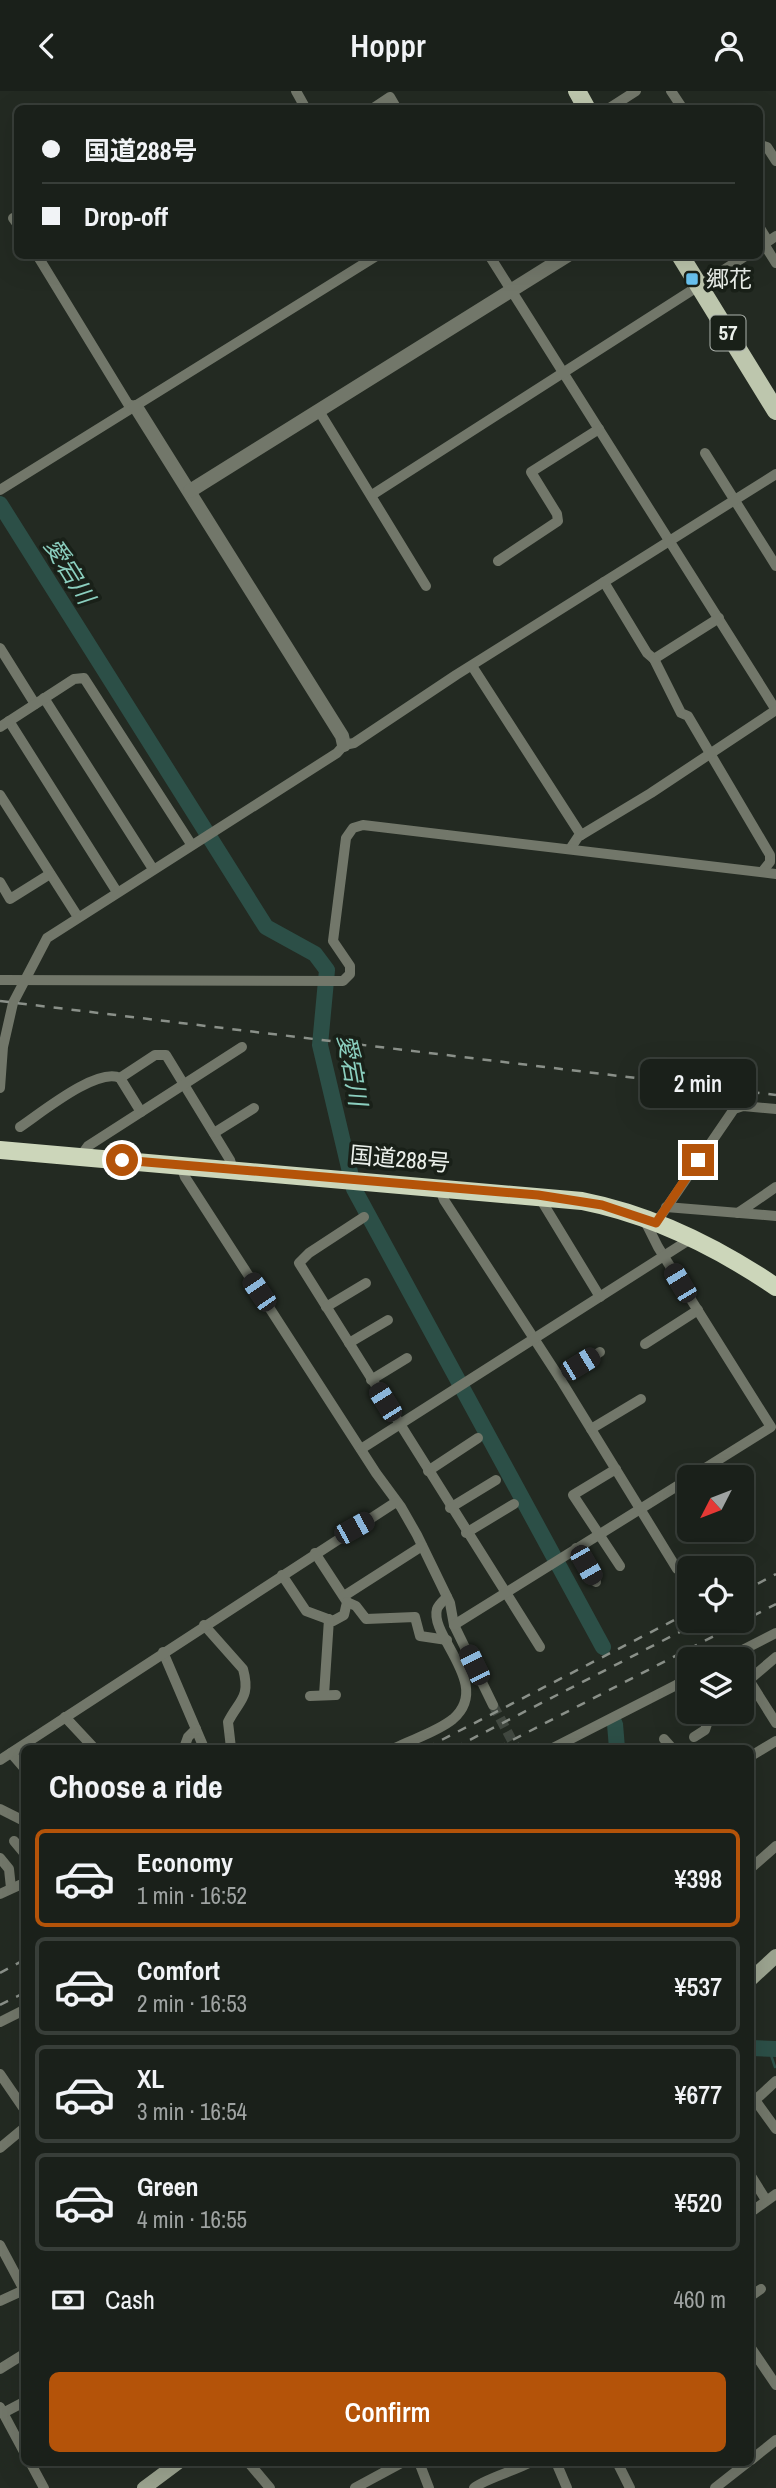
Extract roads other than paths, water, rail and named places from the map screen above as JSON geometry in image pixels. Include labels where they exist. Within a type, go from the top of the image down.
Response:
[{"type":"highway","name":"国道288号","points":[[0,1150],[538,1195],[602,1205],[692,1238],[748,1268],[776,1287]]},
{"type":"main road","name":"57","points":[[682,259],[776,411]]},
{"type":"main road","points":[[754,1976],[776,1956]]},
{"type":"main road","points":[[144,2488],[174,2466]]},
{"type":"street","points":[[614,105],[636,91]]},
{"type":"street","points":[[378,105],[394,94]]},
{"type":"street","points":[[763,146],[767,147],[776,161]]},
{"type":"street","points":[[767,242],[776,263]]},
{"type":"street","points":[[39,259],[128,404],[136,407],[190,491],[342,736],[344,745]]},
{"type":"street","points":[[0,490],[372,259]]},
{"type":"street","points":[[492,259],[776,710],[581,835],[570,849]]},
{"type":"street","points":[[190,491],[562,259]]},
{"type":"street","points":[[372,495],[624,337],[631,328],[741,259]]},
{"type":"street","points":[[319,411],[426,586]]},
{"type":"street","points":[[498,561],[558,521],[557,514],[531,472],[599,429]]},
{"type":"street","points":[[705,453],[776,566]]},
{"type":"street","points":[[0,1088],[3,1047],[13,1003],[47,938],[337,753],[344,745],[354,743],[776,474]]},
{"type":"street","points":[[604,582],[647,653],[654,659],[681,713],[688,716],[771,855],[770,862],[762,872]]},
{"type":"street","points":[[654,659],[719,618]]},
{"type":"street","points":[[0,648],[40,701],[153,869]]},
{"type":"street","points":[[472,666],[581,835]]},
{"type":"street","points":[[117,892],[5,724],[74,678],[84,678],[191,844]]},
{"type":"street","points":[[0,795],[78,917]]},
{"type":"street","points":[[0,980],[340,982],[348,977],[350,966],[333,941],[346,838],[357,826],[369,825],[776,874]]},
{"type":"street","points":[[0,882],[10,899],[50,874]]},
{"type":"street","points":[[80,1157],[88,1146],[242,1047]]},
{"type":"street","points":[[120,1078],[155,1055],[163,1053],[168,1057],[230,1160],[233,1170]]},
{"type":"street","points":[[20,1127],[86,1084],[108,1075],[120,1078],[141,1112]]},
{"type":"street","points":[[711,1465],[774,1428],[664,1257],[649,1220],[666,1207],[734,1109],[743,1106],[776,1109]]},
{"type":"street","points":[[214,1133],[254,1108]]},
{"type":"street","points":[[181,1165],[185,1177],[230,1249],[422,1546],[447,1597],[454,1625],[493,1705]]},
{"type":"street","points":[[439,1187],[444,1200],[559,1377],[677,1569]]},
{"type":"street","points":[[738,1213],[776,1187]]},
{"type":"street","points":[[538,1195],[540,1203],[600,1297]]},
{"type":"street","points":[[666,1207],[776,1216]]},
{"type":"street","points":[[364,1217],[299,1261],[450,1508],[540,1647]]},
{"type":"street","points":[[361,1449],[692,1238]]},
{"type":"street","points":[[326,1307],[366,1283]]},
{"type":"street","points":[[645,1345],[698,1310]]},
{"type":"street","points":[[349,1343],[388,1320]]},
{"type":"street","points":[[559,1377],[600,1352]]},
{"type":"street","points":[[371,1380],[407,1358]]},
{"type":"street","points":[[591,1429],[641,1399]]},
{"type":"street","points":[[428,1472],[478,1438]]},
{"type":"street","points":[[616,1469],[573,1495],[620,1566]]},
{"type":"street","points":[[450,1508],[496,1481]]},
{"type":"street","points":[[454,1625],[677,1485]]},
{"type":"street","points":[[23,1745],[396,1502]]},
{"type":"street","points":[[466,1533],[514,1504]]},
{"type":"street","points":[[282,1575],[306,1611],[334,1621],[344,1615],[346,1599],[422,1546]]},
{"type":"street","points":[[576,1548],[596,1582]]},
{"type":"street","points":[[315,1553],[346,1599],[356,1606],[366,1619],[415,1617],[420,1636],[447,1640]]},
{"type":"street","points":[[401,1745],[447,1722],[463,1706],[466,1694],[463,1677],[436,1611],[447,1597]]},
{"type":"street","points":[[310,1696],[330,1695],[329,1619]]},
{"type":"street","points":[[204,1625],[243,1669],[245,1677],[244,1699],[228,1722],[231,1745]]},
{"type":"street","points":[[751,1647],[776,1633]]},
{"type":"street","points":[[163,1652],[203,1745]]},
{"type":"street","points":[[754,1676],[776,1657]]},
{"type":"street","points":[[559,1745],[677,1684]]},
{"type":"street","points":[[754,1688],[776,1723]]},
{"type":"street","points":[[65,1717],[91,1745]]},
{"type":"street","points":[[694,1737],[705,1730],[707,1724]]},
{"type":"street","points":[[185,1745],[187,1737],[196,1729]]},
{"type":"street","points":[[32,1739],[37,1745]]},
{"type":"street","points":[[754,1754],[776,1741]]},
{"type":"street","points":[[0,1760],[21,1746]]},
{"type":"street","points":[[11,1753],[21,1765]]},
{"type":"street","points":[[0,1809],[21,1820]]},
{"type":"street","points":[[14,1840],[21,1849]]},
{"type":"street","points":[[754,1862],[776,1846]]},
{"type":"street","points":[[0,1858],[9,1869],[12,1888]]},
{"type":"street","points":[[0,1894],[21,1884]]},
{"type":"street","points":[[0,2022],[21,2012]]},
{"type":"street","points":[[0,2074],[21,2105]]},
{"type":"street","points":[[754,2101],[776,2081]]},
{"type":"street","points":[[754,2103],[776,2129]]},
{"type":"street","points":[[2,2141],[21,2130]]},
{"type":"street","points":[[754,2179],[771,2197],[754,2209]]},
{"type":"street","points":[[0,2245],[21,2284]]},
{"type":"street","points":[[754,2294],[761,2289]]},
{"type":"street","points":[[0,2301],[21,2291]]},
{"type":"street","points":[[754,2352],[776,2385]]},
{"type":"street","points":[[0,2368],[21,2356]]},
{"type":"street","points":[[21,2403],[2,2410],[21,2446]]},
{"type":"street","points":[[754,2457],[776,2440]]},
{"type":"street","points":[[32,2466],[44,2488]]},
{"type":"street","points":[[251,2466],[270,2488]]},
{"type":"street","points":[[355,2488],[396,2466]]},
{"type":"street","points":[[421,2466],[429,2488]]},
{"type":"street","points":[[474,2488],[484,2481],[499,2478],[523,2466]]},
{"type":"street","points":[[558,2466],[567,2488]]},
{"type":"street","points":[[619,2466],[631,2488]]},
{"type":"street","points":[[715,2488],[743,2466]]},
{"type":"waterway","name":"愛宕川","points":[[0,504],[266,927],[315,954],[327,970],[320,1045],[354,1189],[603,1647]]},
{"type":"waterway","name":"愛宕川","points":[[615,1724],[617,1745]]},
{"type":"waterway","name":"愛宕川","points":[[754,2048],[776,2049]]},
{"type":"waterway","points":[[769,2049],[775,2067]]},
{"type":"tunnel","points":[[493,1705],[514,1745]]},
{"type":"railway","points":[[0,1001],[776,1095]]},
{"type":"railway","points":[[754,1586],[776,1574]]},
{"type":"railway","points":[[503,1745],[776,1604]]},
{"type":"railway","points":[[432,1745],[677,1619]]},
{"type":"railway","points":[[460,1745],[678,1633]]},
{"type":"railway","points":[[0,1973],[21,1962]]},
{"type":"railway","points":[[0,2005],[21,1994]]},
{"type":"place","name":"郷花","points":[[692,279]]}]
